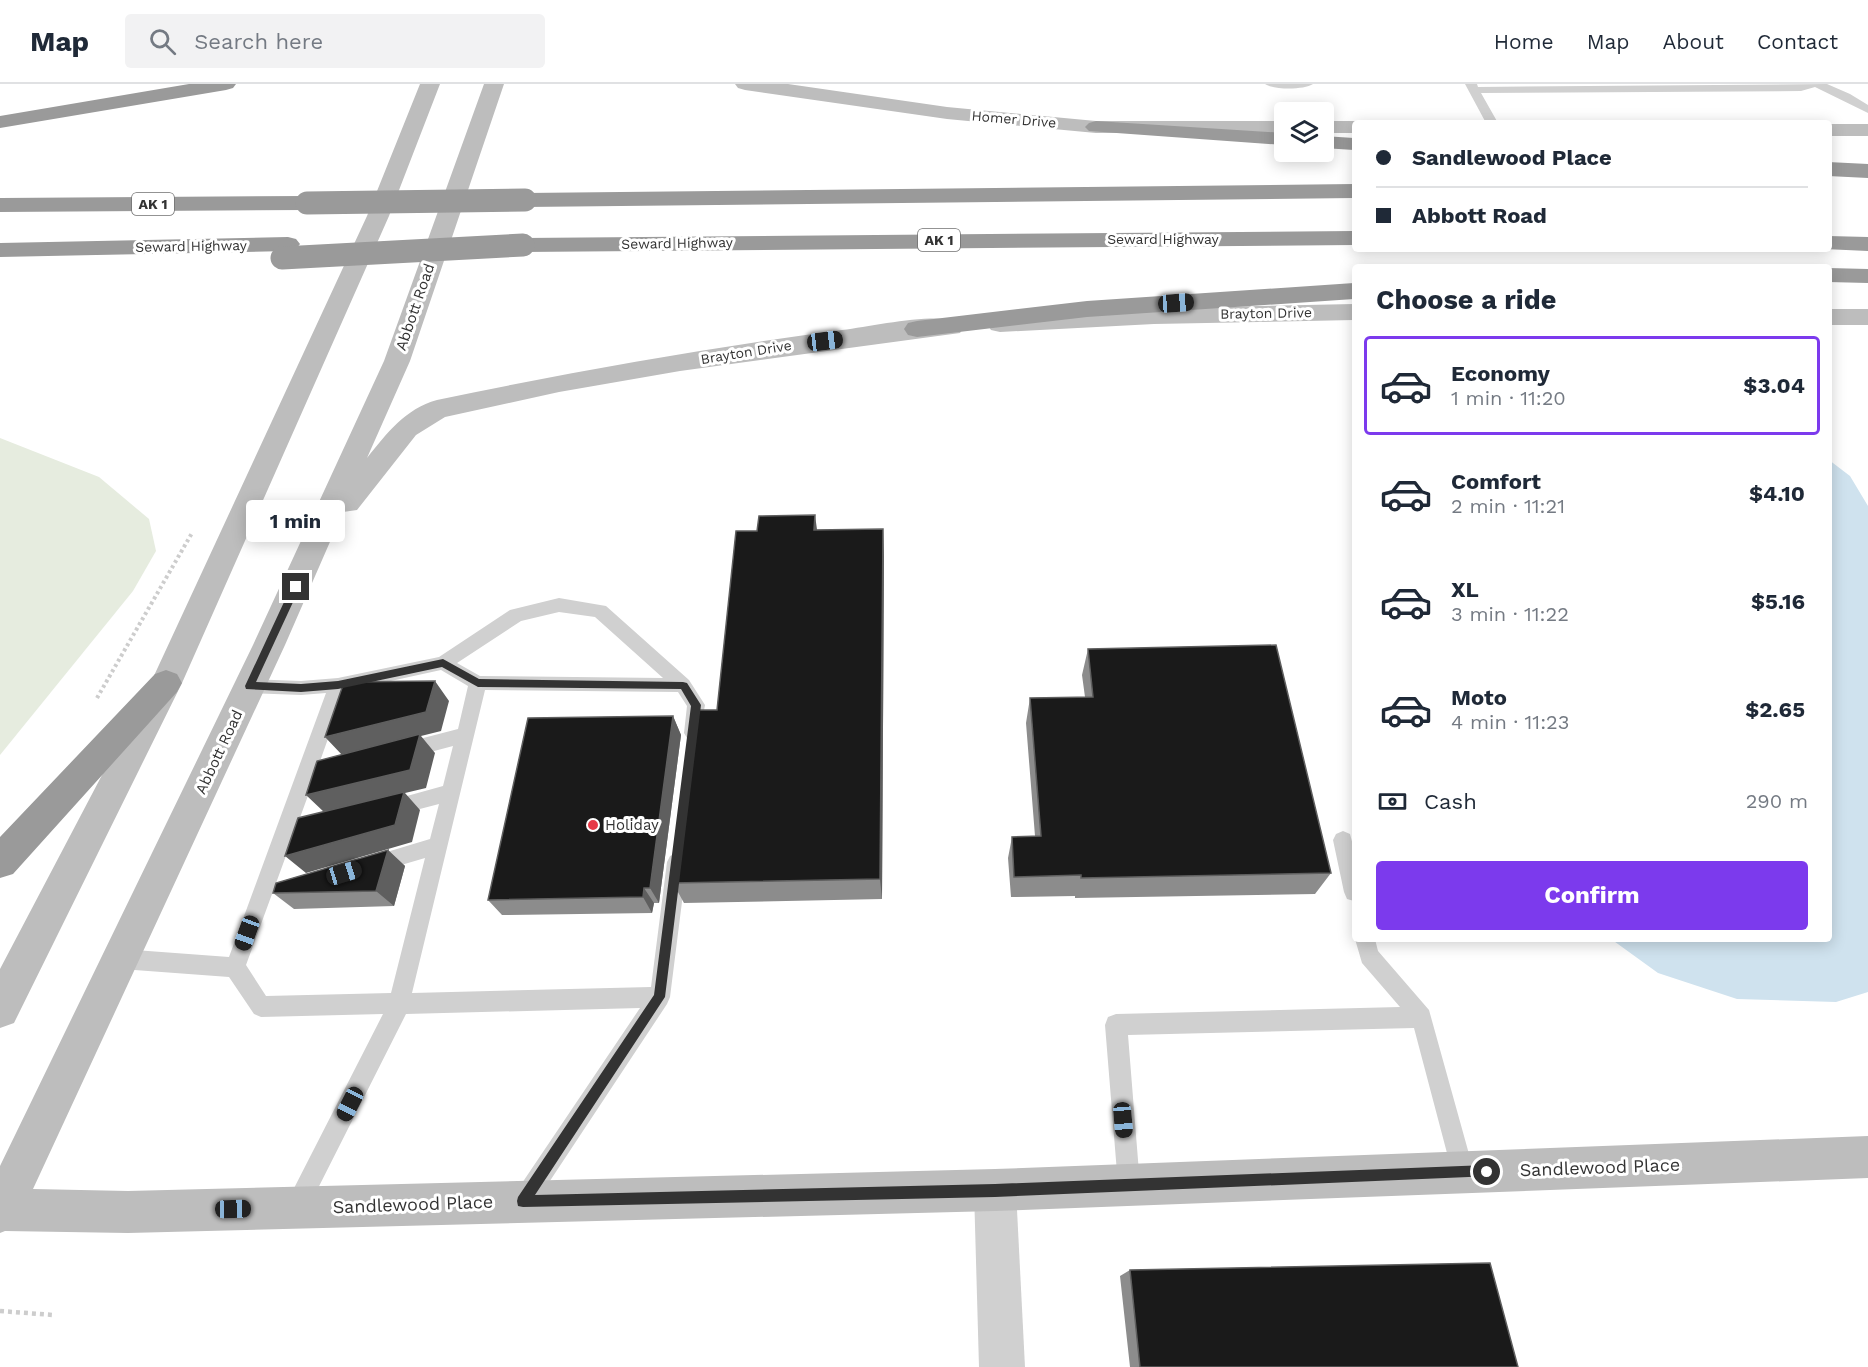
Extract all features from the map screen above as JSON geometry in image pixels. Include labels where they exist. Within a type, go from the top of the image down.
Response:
[{"type":"highway","points":[[0,122],[226,84]]},
{"type":"highway","points":[[1096,127],[1274,138]]},
{"type":"highway","points":[[1334,143],[1352,144]]},
{"type":"highway","points":[[1832,169],[1868,171]]},
{"type":"highway","points":[[1832,189],[1868,190]]},
{"type":"highway","name":"AK 1","points":[[0,205],[1352,191]]},
{"type":"highway","name":"Seward Highway","points":[[0,249],[285,251],[524,245],[1352,238]]},
{"type":"highway","points":[[1832,243],[1868,244]]},
{"type":"highway","points":[[0,272],[71,264],[285,251]]},
{"type":"highway","points":[[1832,275],[1868,276]]},
{"type":"highway","points":[[918,329],[1087,309],[1352,291]]},
{"type":"highway","points":[[0,862],[166,683]]},
{"type":"main road","points":[[0,1009],[166,683],[378,216],[430,84]]},
{"type":"main road","name":"Abbott Road","points":[[0,1211],[250,686],[397,361],[494,84]]},
{"type":"main road","name":"Homer Drive","points":[[745,84],[947,113],[1096,127],[1274,127]]},
{"type":"main road","points":[[1334,127],[1352,127]]},
{"type":"main road","points":[[1832,130],[1868,130]]},
{"type":"main road","name":"Brayton Drive","points":[[313,548],[406,428],[437,409],[559,383],[680,362],[918,329],[1165,315],[1352,312]]},
{"type":"main road","points":[[1832,317],[1868,317]]},
{"type":"main road","name":"Sandlewood Place","points":[[0,1211],[128,1212],[995,1190],[1868,1157]]},
{"type":"street","points":[[995,1190],[1002,1367]]},
{"type":"lane","points":[[1271,84],[1307,84]]},
{"type":"lane","points":[[1490,120],[1473,87],[1801,87],[1813,84]]},
{"type":"lane","points":[[1818,84],[1868,110]]},
{"type":"lane","points":[[250,686],[301,688],[338,685],[443,663],[516,615],[559,605],[600,611],[683,686],[696,705],[690,752]]},
{"type":"lane","points":[[443,663],[478,683],[683,686]]},
{"type":"lane","points":[[296,1208],[399,1005],[478,683]]},
{"type":"lane","points":[[235,967],[260,898],[293,831],[306,775],[338,685]]},
{"type":"lane","points":[[383,757],[465,735]]},
{"type":"lane","points":[[306,775],[350,766]]},
{"type":"lane","points":[[366,815],[451,792]]},
{"type":"lane","points":[[1343,840],[1352,883]]},
{"type":"lane","points":[[355,870],[438,845]]},
{"type":"lane","points":[[523,1201],[660,997],[679,845]]},
{"type":"lane","points":[[260,898],[281,892]]},
{"type":"lane","points":[[1366,942],[1369,956],[1422,1017],[1464,1172]]},
{"type":"lane","points":[[121,959],[235,967]]},
{"type":"lane","points":[[235,967],[261,1007],[660,997]]},
{"type":"lane","points":[[1129,1185],[1116,1024],[1422,1017]]},
{"type":"path","points":[[95,702],[193,531]]},
{"type":"path","points":[[0,1311],[53,1315]]},
{"type":"shaded area","points":[[0,438],[99,477],[149,519],[156,551],[133,591],[0,755]]},
{"type":"water","points":[[1832,462],[1850,476],[1868,506],[1868,992],[1836,1002],[1737,999],[1658,973],[1615,942],[1832,942]]},
{"type":"building","points":[[815,515],[814,530],[883,529],[880,879],[673,883],[695,710],[717,710],[736,531],[757,531],[759,516]]},
{"type":"building","points":[[1276,645],[1331,873],[1081,878],[1081,875],[1014,877],[1012,837],[1041,836],[1030,698],[1093,697],[1088,649]]},
{"type":"building","points":[[435,681],[426,712],[325,737],[344,682]]},
{"type":"building","name":"Holiday","points":[[673,716],[650,888],[644,888],[643,897],[488,900],[528,718]]},
{"type":"building","points":[[420,734],[410,770],[306,795],[317,761]]},
{"type":"building","points":[[404,792],[395,825],[285,856],[298,818]]},
{"type":"building","points":[[388,850],[376,891],[273,893],[276,883]]},
{"type":"building","points":[[1490,1263],[1518,1367],[1140,1367],[1130,1270]]},
{"type":"place","name":"Holiday","points":[[593,825]]},
{"type":"route","points":[[296,587],[250,686],[301,688],[338,685],[443,663],[478,683],[683,686],[696,705],[660,997],[523,1201],[995,1190],[1487,1172]]}]
